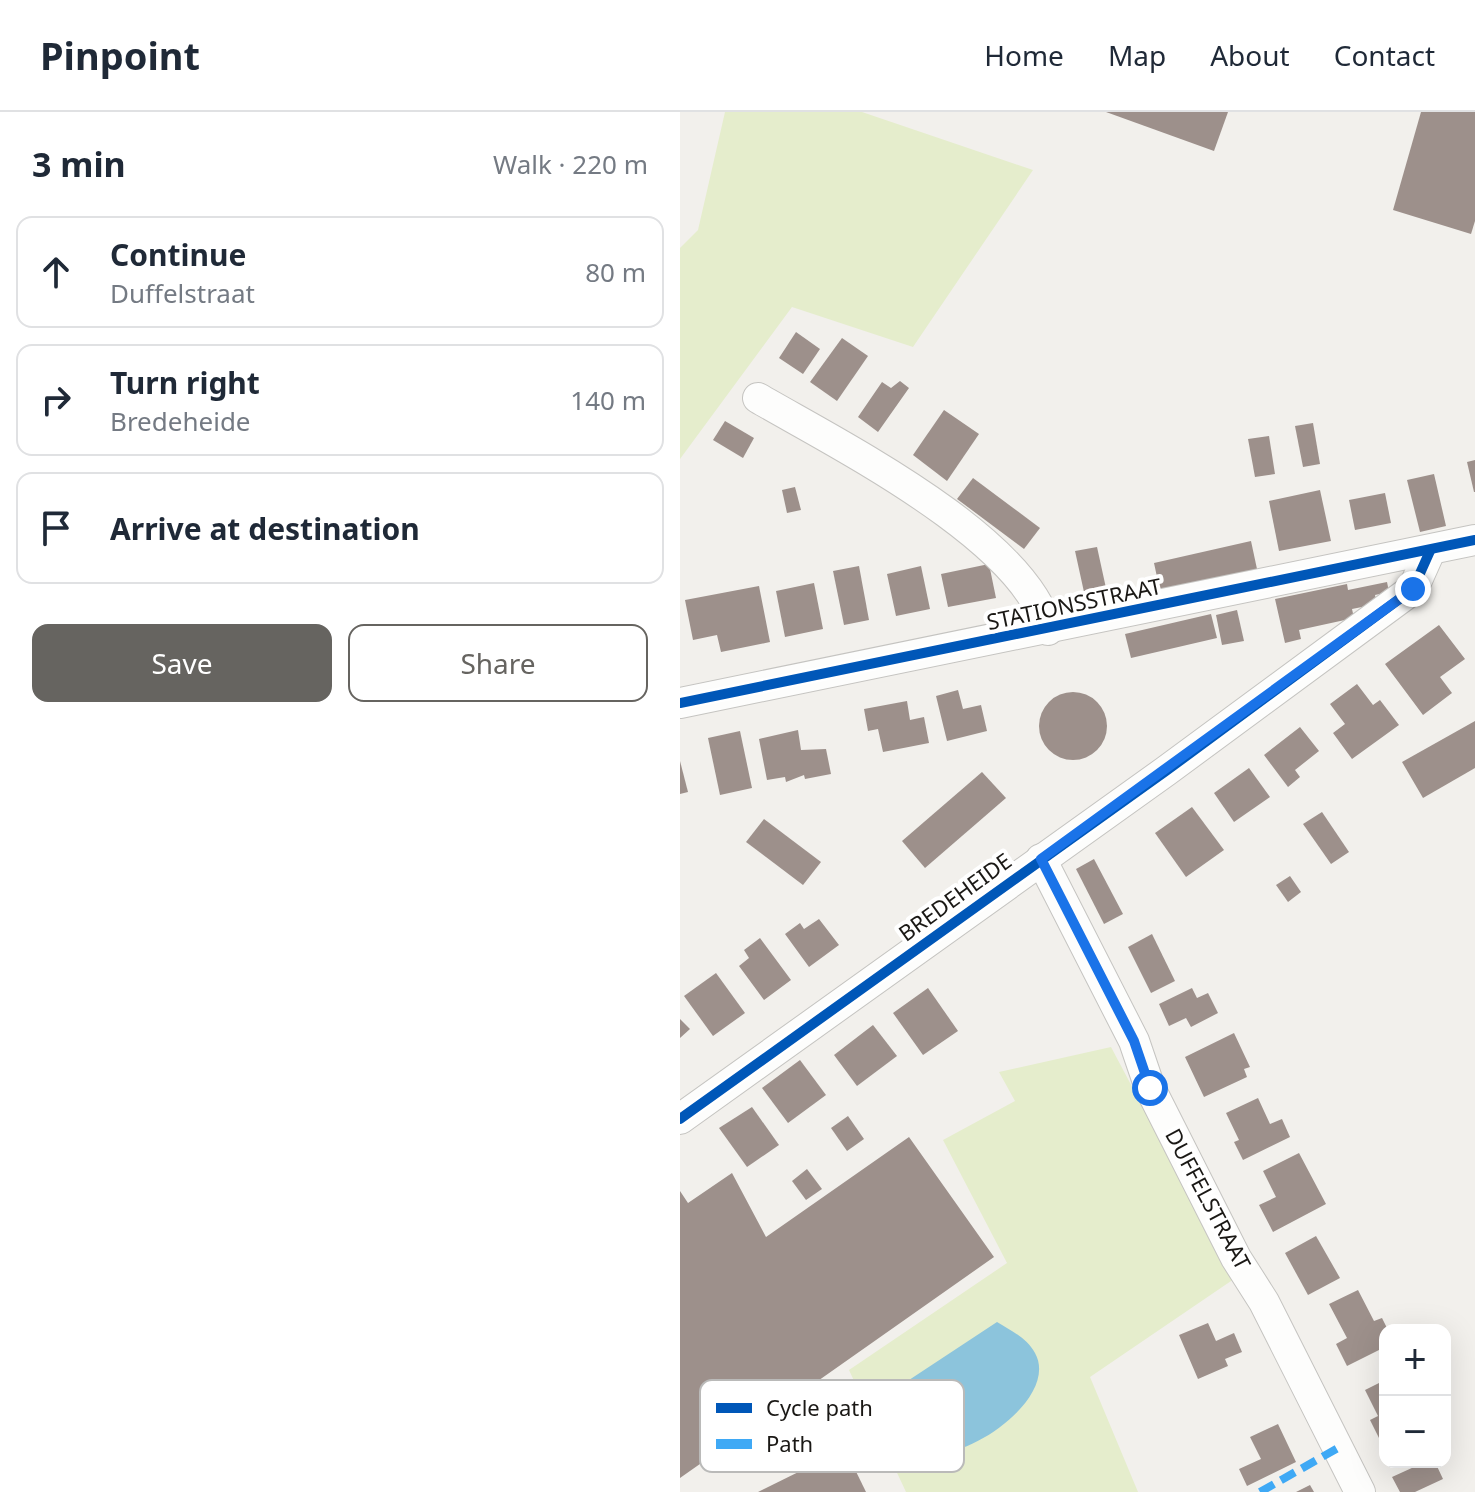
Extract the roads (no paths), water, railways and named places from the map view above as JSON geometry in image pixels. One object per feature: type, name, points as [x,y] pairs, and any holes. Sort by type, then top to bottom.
[{"type":"street","name":"STATIONSSTRAAT","points":[[758,398],[900,481],[963,526],[1017,575],[1044,614],[1048,630]]},
{"type":"street","name":"STATIONSSTRAAT","points":[[680,703],[1048,630],[1475,540]]},
{"type":"street","name":"BREDEHEIDE","points":[[680,1119],[1413,589],[1430,551]]},
{"type":"street","name":"DUFFELSTRAAT","points":[[1041,859],[1134,1041],[1150,1088],[1214,1216],[1264,1302],[1360,1492]]},
{"type":"water","points":[[997,1322],[1032,1348],[1039,1371],[1034,1389],[1022,1407],[1005,1424],[964,1447],[964,1380],[909,1380]]}]
